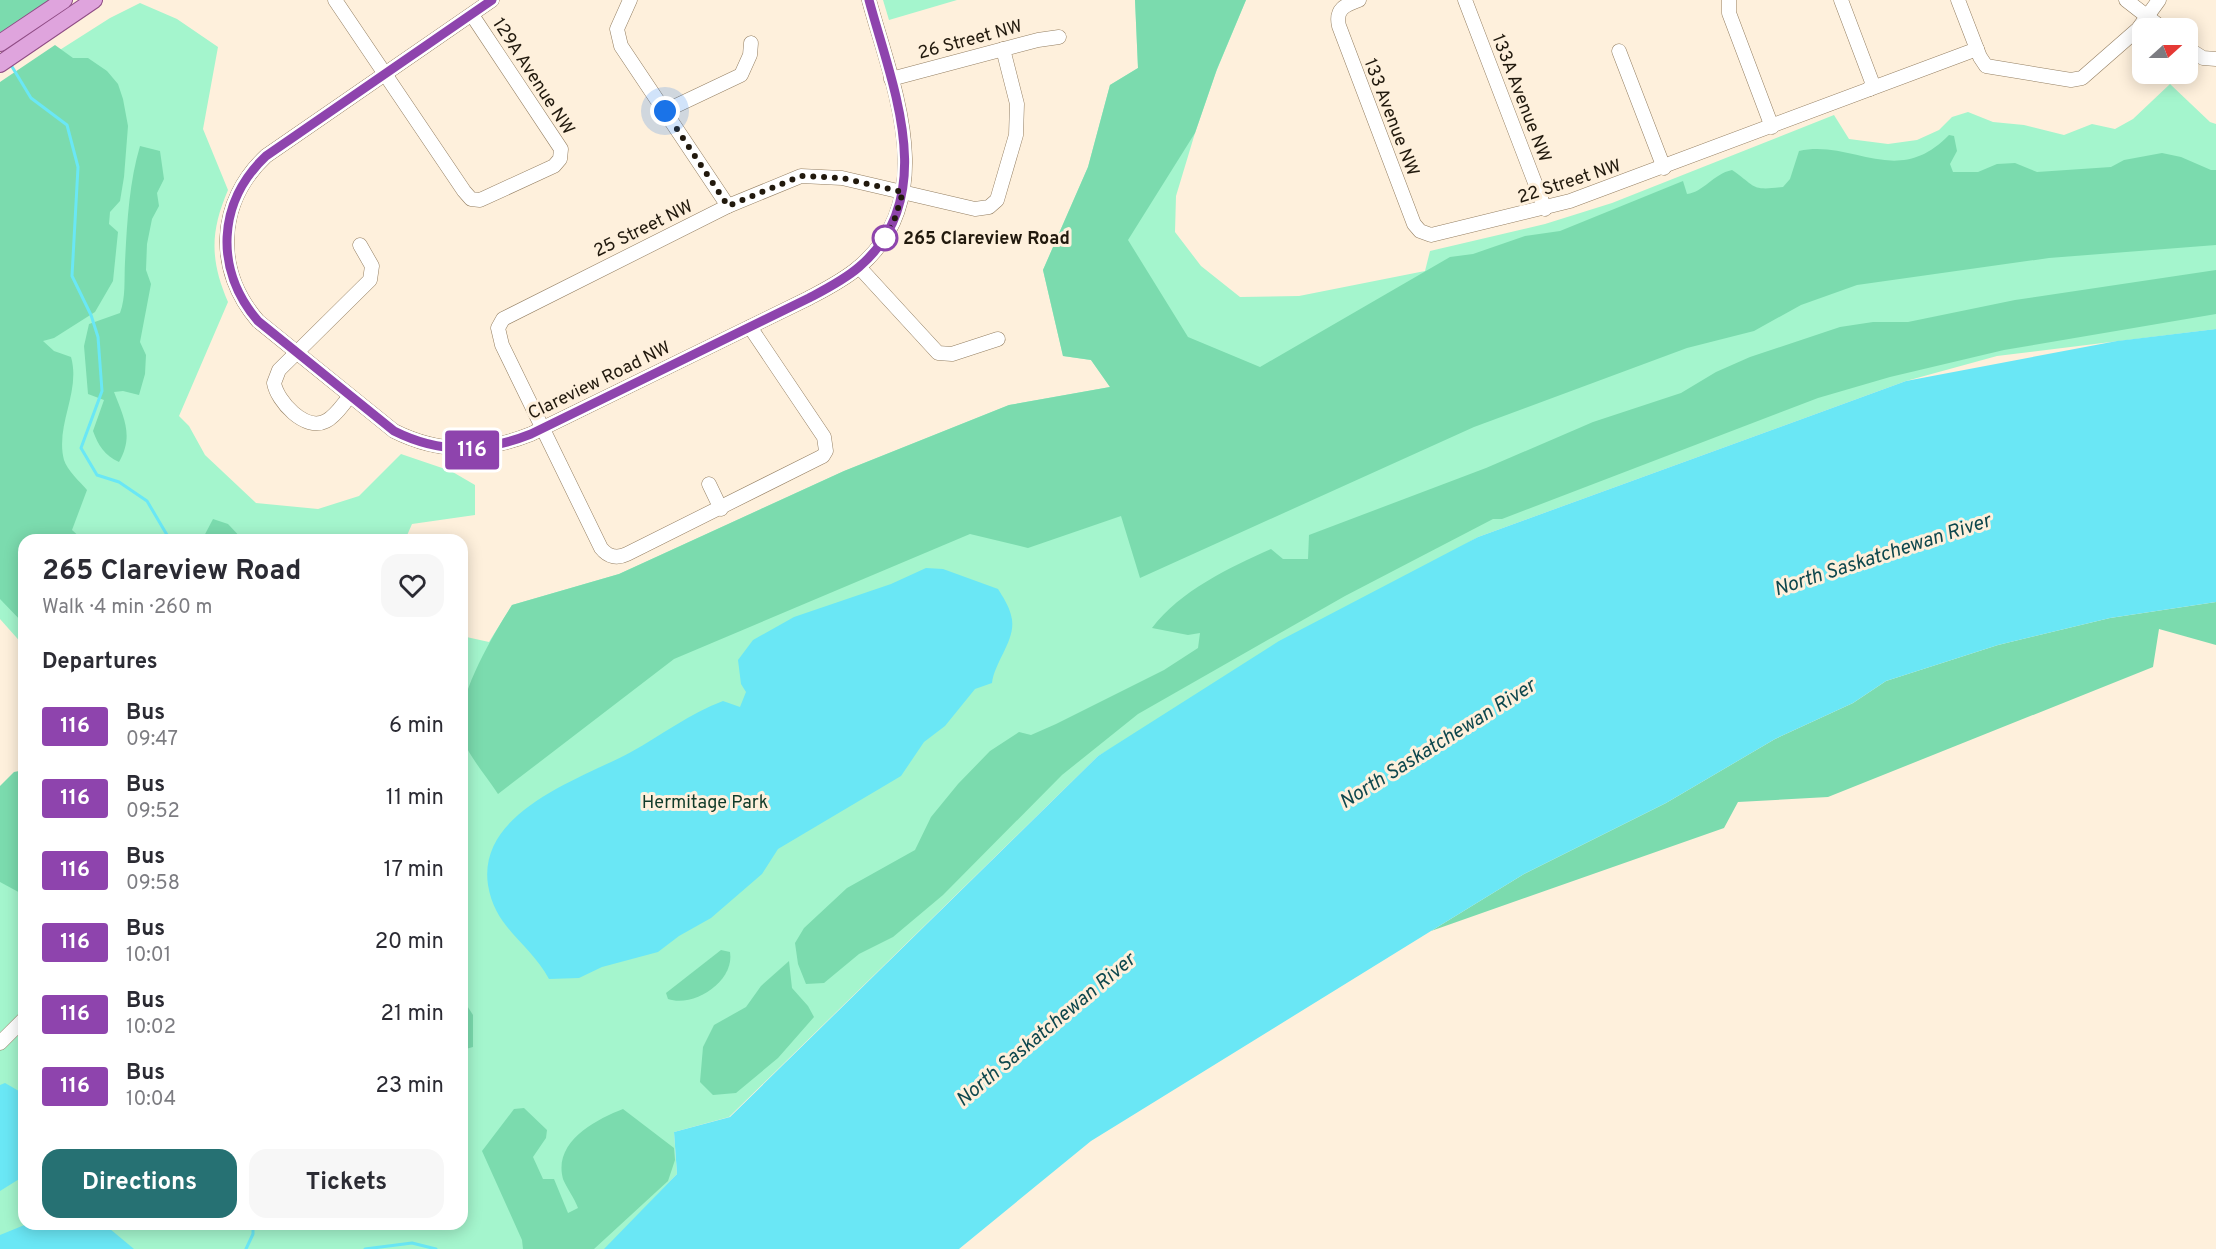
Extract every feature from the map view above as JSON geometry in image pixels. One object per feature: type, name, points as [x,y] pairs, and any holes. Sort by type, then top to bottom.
[{"type":"main road","points":[[0,43],[64,0]]},
{"type":"main road","points":[[0,64],[94,0]]},
{"type":"street","points":[[335,0],[384,74]]},
{"type":"street","name":"Clareview Road NW","points":[[492,0],[266,156],[249,174],[232,207],[227,231],[227,256],[237,291],[258,321],[394,431],[418,442],[444,448],[482,449],[513,441],[542,428],[809,298],[859,267],[874,253],[889,230],[903,192],[906,163],[905,137],[869,0]]},
{"type":"street","points":[[630,0],[618,24],[619,40],[728,206]]},
{"type":"street","name":"133 Avenue NW","points":[[1359,0],[1340,10],[1337,18],[1338,26],[1414,224],[1424,233]]},
{"type":"street","name":"133A Avenue NW","points":[[1466,0],[1545,208]]},
{"type":"street","points":[[1729,0],[1729,13],[1772,127]]},
{"type":"street","points":[[1841,0],[1872,82],[1870,89]]},
{"type":"street","points":[[1958,0],[1983,62],[1994,69],[2078,80],[2148,17],[2159,0]]},
{"type":"street","points":[[2126,0],[2148,17]]},
{"type":"street","name":"129A Avenue NW","points":[[384,74],[464,191],[475,200],[485,199],[550,168],[560,159],[559,144],[472,15]]},
{"type":"street","name":"26 Street NW","points":[[891,78],[1059,37]]},
{"type":"street","points":[[665,111],[741,75],[750,55],[751,43]]},
{"type":"street","name":"25 Street NW","points":[[542,428],[502,345],[498,328],[509,315],[728,206],[801,176],[842,178],[975,209],[989,207],[999,196],[1018,126],[1017,104],[1003,49]]},
{"type":"street","name":"22 Street NW","points":[[1424,233],[1435,235],[1545,208],[1664,168],[1977,49]]},
{"type":"street","points":[[1619,51],[1664,168]]},
{"type":"street","points":[[2198,55],[2203,58],[2216,59]]},
{"type":"street","points":[[350,396],[325,421],[315,423],[304,420],[281,400],[274,383],[279,370],[370,280],[372,266],[360,245]]},
{"type":"street","points":[[859,267],[938,353],[952,354],[998,339]]},
{"type":"street","points":[[542,428],[602,548],[613,557],[627,555],[814,463],[826,451],[824,437],[750,327]]},
{"type":"street","points":[[709,484],[721,509]]},
{"type":"street","points":[[0,1043],[18,1025]]},
{"type":"green space","points":[[0,0],[52,0],[0,33]]},
{"type":"green space","points":[[883,0],[957,0],[889,20]]},
{"type":"green space","name":"Hermitage Park","points":[[1135,0],[1246,0],[1216,72],[1195,133],[1176,196],[1175,232],[1201,266],[1240,297],[1299,296],[1425,271],[1430,251],[1545,224],[1612,203],[1834,115],[1849,139],[1888,144],[1917,140],[1939,130],[1952,117],[1968,112],[1993,122],[2024,125],[2064,135],[2092,124],[2115,129],[2133,119],[2170,84],[2210,122],[2216,124],[2216,329],[1997,356],[1906,381],[1478,537],[1098,756],[729,1117],[674,1132],[677,1174],[606,1249],[0,1249],[0,796],[18,773],[18,1230],[468,1230],[468,637],[489,642],[512,605],[619,574],[844,471],[1009,405],[1110,387],[1091,360],[1063,356],[1043,270],[1088,167],[1110,85],[1138,68]]},
{"type":"green space","points":[[1135,0],[1246,0],[1217,69],[1195,133],[1128,240],[1188,337],[1260,367],[1450,257],[1473,254],[1525,236],[1560,231],[1683,181],[1687,194],[1693,193],[1719,175],[1732,170],[1759,188],[1783,187],[1790,179],[1799,151],[1819,149],[1838,151],[1893,161],[1911,159],[1930,151],[1949,135],[1954,136],[1957,151],[1950,164],[1953,172],[1978,172],[1997,164],[2015,163],[2037,172],[2111,167],[2124,160],[2162,153],[2181,157],[2216,170],[2216,245],[2049,258],[1857,285],[1801,305],[1754,331],[1687,348],[1474,427],[1140,578],[1121,516],[1028,548],[970,534],[674,659],[498,794],[468,750],[468,690],[485,651],[512,605],[619,574],[844,471],[1009,405],[1110,387],[1091,360],[1063,356],[1043,270],[1088,167],[1110,85],[1138,68]]},
{"type":"green space","points":[[140,3],[177,19],[218,47],[203,129],[228,190],[218,219],[214,246],[218,273],[228,302],[179,416],[189,426],[205,455],[256,503],[318,509],[359,496],[401,454],[451,471],[475,485],[475,515],[412,524],[408,534],[18,534],[18,639],[0,619],[0,88],[110,18]]},
{"type":"green space","points":[[55,45],[73,58],[88,58],[107,71],[118,84],[128,126],[120,201],[110,212],[109,224],[118,232],[113,281],[95,312],[54,338],[43,341],[54,351],[71,357],[73,383],[62,447],[66,464],[87,490],[72,530],[76,534],[18,534],[18,618],[0,599],[0,82]]},
{"type":"green space","points":[[140,146],[160,151],[164,179],[157,193],[159,206],[152,219],[147,244],[146,270],[151,284],[140,342],[146,355],[145,374],[139,395],[123,391],[114,392],[127,435],[124,453],[119,462],[103,450],[93,431],[104,400],[88,394],[84,346],[89,324],[120,313],[122,307],[129,204]]},
{"type":"green space","points":[[2216,270],[2216,314],[2004,350],[1890,377],[1818,398],[1502,519],[1493,519],[1345,596],[1138,714],[1062,775],[943,895],[893,937],[859,954],[824,983],[806,984],[798,964],[795,943],[804,928],[847,888],[915,850],[931,817],[958,784],[990,751],[1019,732],[1031,735],[1056,724],[1164,670],[1198,648],[1200,633],[1188,635],[1152,628],[1164,614],[1191,591],[1239,564],[1271,549],[1283,559],[1308,559],[1309,535],[1486,468],[1593,422],[1681,393],[1716,372],[1750,357],[1840,327],[1873,322],[1908,322],[2015,300]]},
{"type":"green space","points":[[213,519],[228,524],[237,534],[205,534]]},
{"type":"green space","points":[[2216,602],[2216,645],[2159,629],[2153,667],[1828,797],[1738,802],[1724,828],[1431,931],[1524,874],[1666,803],[1775,739],[1853,703],[1886,681],[1998,645],[2110,618]]},
{"type":"green space","points":[[18,771],[18,892],[0,882],[0,786],[14,772]]},
{"type":"green space","points":[[721,950],[730,952],[730,963],[726,973],[711,990],[689,1000],[668,999],[666,993]]},
{"type":"green space","points":[[789,961],[792,988],[808,1006],[814,1017],[778,1058],[736,1093],[713,1095],[700,1082],[703,1047],[714,1025],[746,1007],[761,986]]},
{"type":"green space","points":[[468,1007],[473,1015],[473,1047],[468,1048]]},
{"type":"green space","points":[[524,1108],[547,1130],[546,1138],[533,1157],[543,1179],[554,1179],[568,1213],[578,1208],[563,1179],[564,1154],[570,1143],[589,1126],[623,1109],[674,1148],[675,1160],[668,1181],[594,1249],[523,1249],[522,1240],[482,1151],[514,1109]]},
{"type":"water","name":"North Saskatchewan River","points":[[2216,329],[2216,602],[2110,618],[1998,645],[1886,681],[1853,703],[1775,739],[1666,803],[1524,874],[1091,1141],[959,1249],[604,1249],[677,1174],[674,1132],[730,1117],[1098,756],[1279,641],[1478,537],[1906,381],[2117,341]]},
{"type":"water","points":[[926,568],[943,569],[998,589],[1004,598],[1011,615],[1011,632],[992,683],[975,689],[945,726],[924,742],[901,776],[778,849],[762,874],[711,918],[679,936],[658,952],[602,967],[579,978],[549,979],[541,966],[505,924],[492,900],[488,885],[489,859],[499,837],[515,818],[561,786],[631,752],[699,712],[723,701],[740,707],[746,692],[741,684],[738,660],[753,640],[794,617],[891,584]]},
{"type":"water","points":[[5,1083],[18,1091],[18,1180],[0,1191],[0,1085]]},
{"type":"water","points":[[18,1228],[18,1230],[111,1230],[134,1249],[0,1249],[0,1235]]},
{"type":"waterway","points":[[11,65],[31,98],[67,125],[78,167],[72,276],[91,315],[98,337],[102,391],[81,448],[97,475],[119,482],[147,501],[166,534]]},
{"type":"waterway","points":[[246,1249],[253,1230]]},
{"type":"waterway","points":[[365,1249],[412,1243],[436,1249]]},
{"type":"bus line","name":"116","points":[[492,0],[257,164],[236,195],[228,219],[226,243],[232,280],[243,302],[258,321],[394,431],[431,446],[457,450],[482,449],[531,434],[809,298],[841,281],[874,253],[889,230],[900,205],[906,153],[902,123],[869,0]]},
{"type":"place","name":"265 Clareview Road","points":[[885,238]]},
{"type":"route","points":[[665,111],[728,206],[801,176],[842,178],[903,192],[895,218],[882,242],[885,238]]}]
